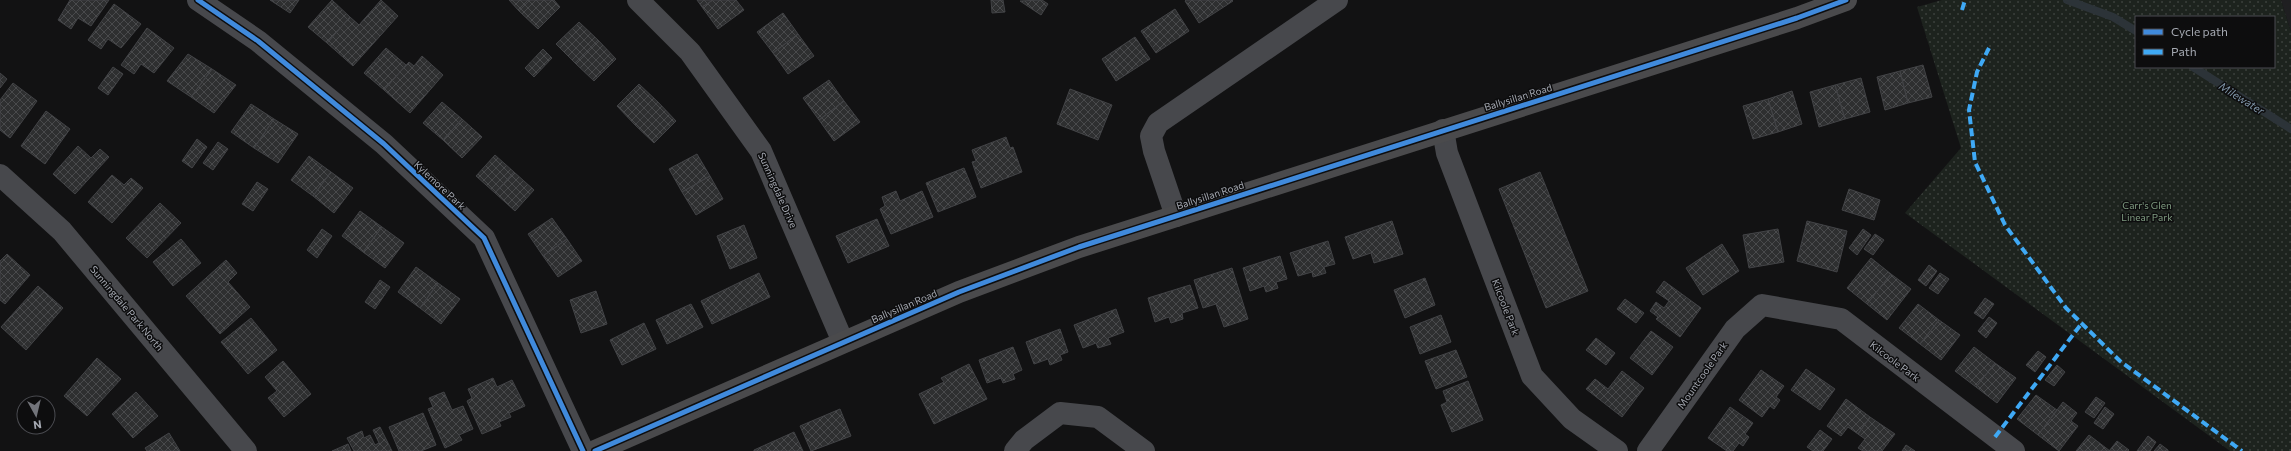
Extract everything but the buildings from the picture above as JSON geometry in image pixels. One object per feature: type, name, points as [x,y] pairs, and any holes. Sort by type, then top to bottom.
[{"type":"highway","name":"Ballysillan Road","points":[[595,451],[960,292],[1079,247],[1797,18],[1846,0]]},
{"type":"street","name":"Kylemore Park","points":[[198,0],[258,42],[384,144],[484,238],[584,451]]},
{"type":"street","name":"Sunningdale Drive","points":[[638,0],[690,52],[761,151],[843,342]]},
{"type":"street","name":"Ballysillan Road","points":[[1176,216],[1154,151],[1151,136],[1158,122],[1337,0]]},
{"type":"street","name":"Kilcoole Park","points":[[1443,130],[1447,153],[1532,376],[1572,419],[1617,451]]},
{"type":"street","name":"Sunningdale Park North","points":[[0,174],[62,231],[246,451]]},
{"type":"street","name":"Kilcoole Park","points":[[1762,305],[1841,319],[2014,451]]},
{"type":"street","name":"Mountcoole Park","points":[[1648,451],[1735,329],[1762,305]]},
{"type":"street","points":[[1015,451],[1024,440],[1060,413],[1098,417],[1144,451]]},
{"type":"shaded area","points":[[2281,0],[2291,0],[2291,32]]},
{"type":"green space","name":"Carr's Glen Linear Park","points":[[1942,0],[2281,0],[2291,32],[2291,451],[2230,451],[1905,213],[1961,148],[1917,7]]},
{"type":"waterway","name":"Milewater","points":[[2067,0],[2113,17],[2135,30]]},
{"type":"waterway","name":"Milewater","points":[[2195,68],[2291,129]]},
{"type":"marked path","points":[[1962,10],[1965,0]]},
{"type":"marked path","points":[[1989,48],[1977,72],[1969,110],[1975,162],[2005,225],[2066,308],[2120,361],[2242,451]]},
{"type":"marked path","points":[[1995,437],[2082,323]]},
{"type":"cycle path","points":[[198,0],[258,41],[384,144],[484,238],[583,451]]},
{"type":"cycle path","points":[[595,451],[959,292],[1079,247],[1797,18],[1846,0]]}]
